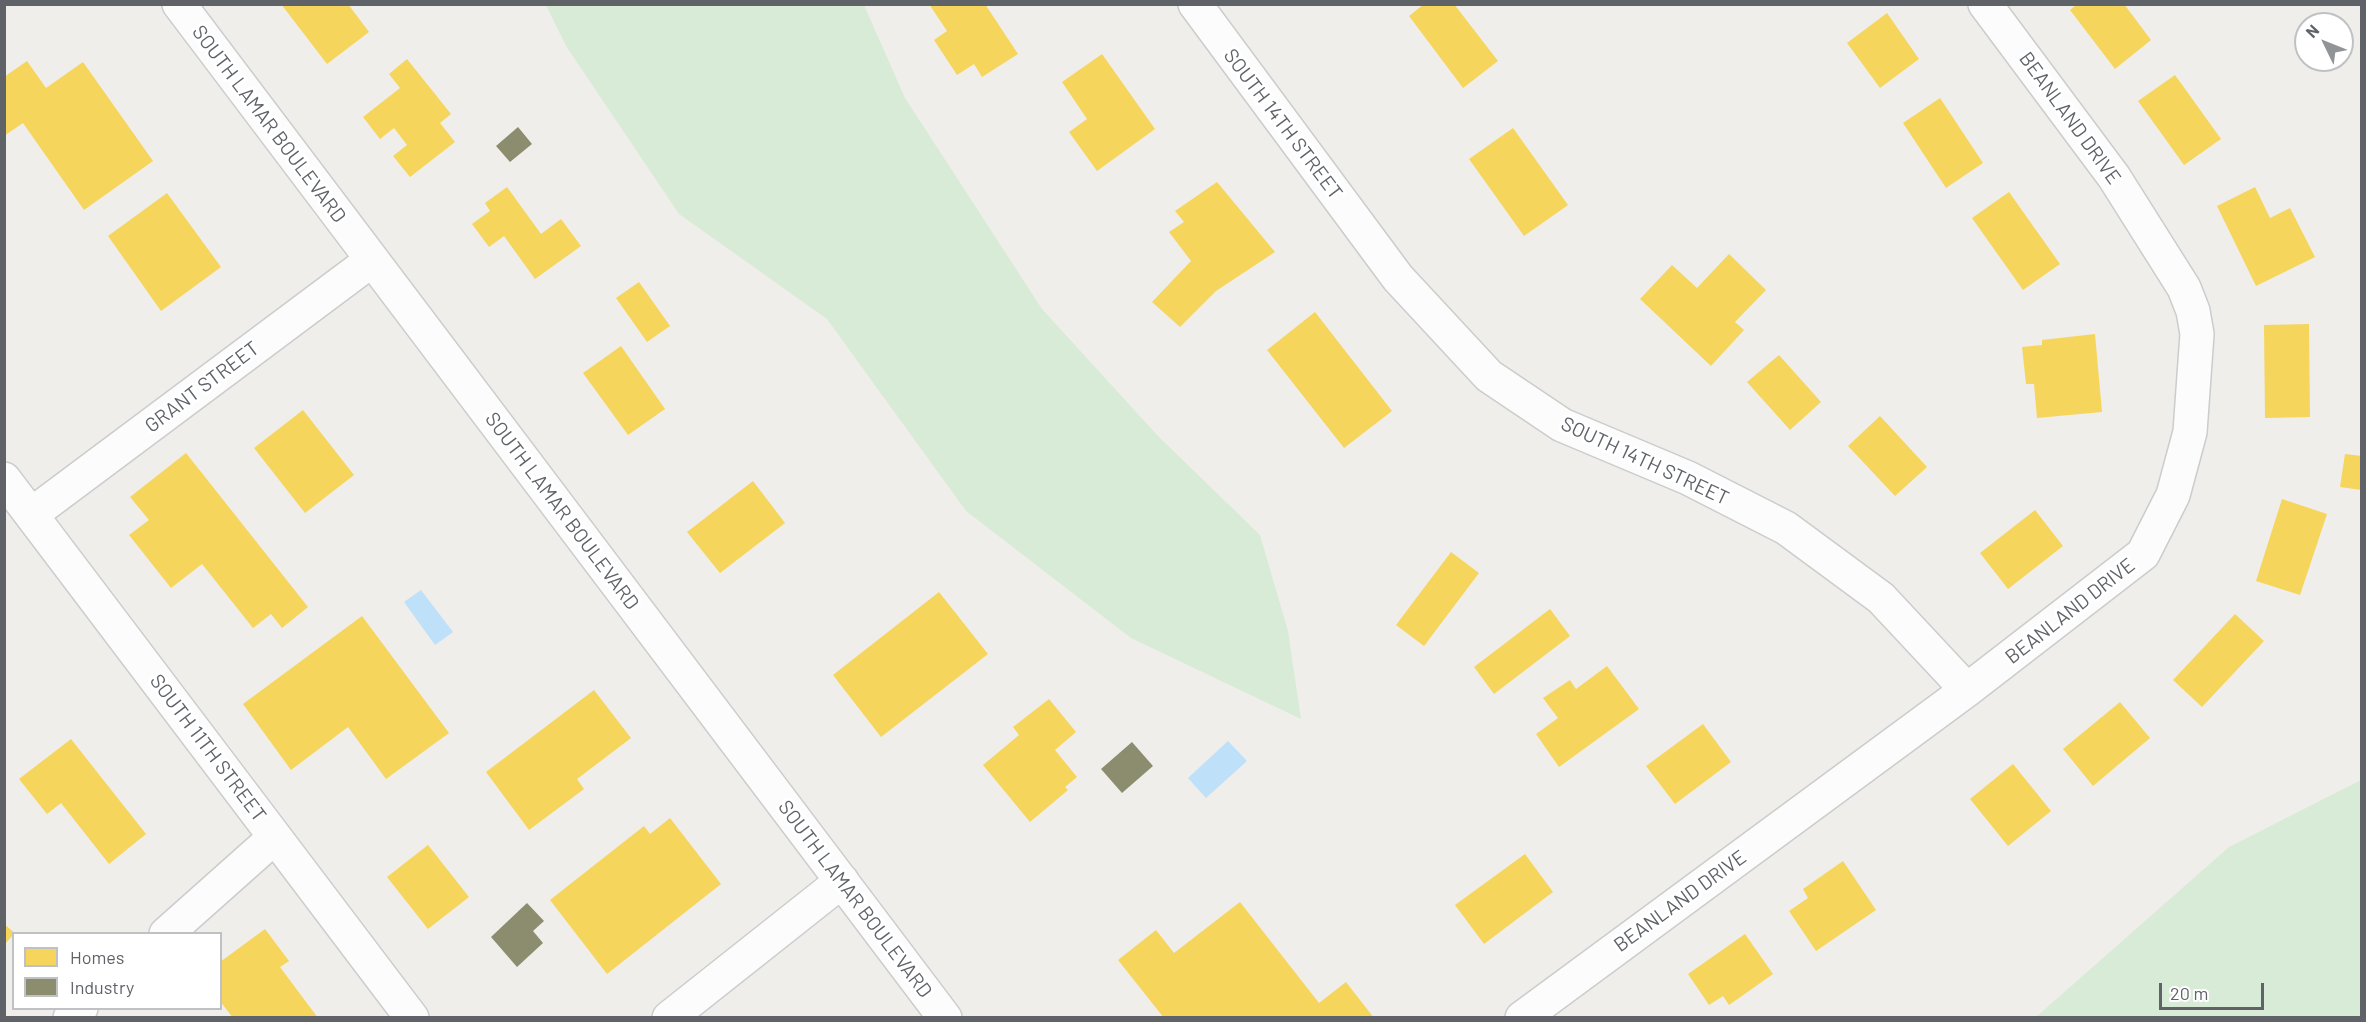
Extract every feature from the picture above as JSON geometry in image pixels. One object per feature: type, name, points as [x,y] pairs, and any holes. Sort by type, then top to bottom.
[{"type":"street","name":"SOUTH LAMAR BOULEVARD","points":[[179,4],[945,1017]]},
{"type":"street","name":"SOUTH 14TH STREET","points":[[1194,4],[1398,278],[1489,376],[1562,425],[1688,478],[1786,528],[1881,598],[1967,690]]},
{"type":"street","name":"BEANLAND DRIVE","points":[[1522,1017],[1967,690],[2143,554],[2173,495],[2190,432],[2198,334],[2193,311],[2184,288],[2114,177],[1985,4]]},
{"type":"street","name":"GRANT STREET","points":[[32,514],[372,260]]},
{"type":"street","name":"SOUTH 11TH STREET","points":[[4,479],[412,1017]]},
{"type":"street","points":[[167,932],[275,837]]},
{"type":"street","points":[[669,1017],[842,881]]},
{"type":"green space","points":[[546,5],[864,5],[905,98],[1042,309],[1158,436],[1260,535],[1288,631],[1301,719],[1131,638],[966,511],[827,319],[679,214],[566,46]]},
{"type":"green space","points":[[2361,780],[2361,1017],[2036,1017],[2229,847]]},
{"type":"water","points":[[421,590],[453,632],[435,645],[404,602]]},
{"type":"water","points":[[1228,741],[1247,761],[1206,798],[1188,778]]},
{"type":"building: Homes","points":[[281,4],[348,4],[369,32],[327,64]]},
{"type":"building: Homes","points":[[929,4],[985,4],[1018,54],[982,77],[974,64],[957,75],[934,40],[947,31]]},
{"type":"building: Homes","points":[[1424,4],[1454,4],[1498,61],[1463,88],[1409,16]]},
{"type":"building: Homes","points":[[2077,4],[2124,4],[2151,40],[2115,69],[2070,10]]},
{"type":"building: Homes","points":[[1887,13],[1919,59],[1880,88],[1847,43]]},
{"type":"building: Homes","points":[[1102,54],[1155,129],[1097,171],[1069,132],[1087,119],[1062,82]]},
{"type":"building: Homes","points":[[407,59],[451,114],[440,123],[455,142],[410,177],[393,156],[407,145],[394,128],[380,139],[363,117],[400,88],[389,74]]},
{"type":"building: Homes","points":[[27,61],[46,88],[83,62],[153,161],[84,210],[23,123],[4,136],[4,77]]},
{"type":"building: Homes","points":[[2175,75],[2221,139],[2184,165],[2138,101]]},
{"type":"building: Homes","points":[[1940,98],[1983,163],[1946,188],[1903,123]]},
{"type":"building: Homes","points":[[1513,128],[1568,205],[1524,236],[1469,159]]},
{"type":"building: Homes","points":[[1217,182],[1275,252],[1216,291],[1180,327],[1152,302],[1191,261],[1169,232],[1184,222],[1175,211]]},
{"type":"building: Homes","points":[[507,187],[541,234],[561,219],[581,246],[535,279],[504,236],[489,247],[472,224],[490,211],[485,203]]},
{"type":"building: Homes","points":[[2255,187],[2270,218],[2290,208],[2315,257],[2256,286],[2217,206]]},
{"type":"building: Homes","points":[[2009,192],[2060,264],[2023,290],[1972,218]]},
{"type":"building: Homes","points":[[167,193],[221,267],[161,311],[108,236]]},
{"type":"building: Homes","points":[[1729,254],[1766,290],[1735,322],[1744,330],[1711,366],[1640,299],[1672,265],[1697,288]]},
{"type":"building: Homes","points":[[639,282],[670,326],[647,342],[616,298]]},
{"type":"building: Homes","points":[[1315,312],[1392,411],[1344,448],[1267,350]]},
{"type":"building: Homes","points":[[2309,324],[2310,417],[2265,418],[2264,325]]},
{"type":"building: Homes","points":[[2095,334],[2102,412],[2037,418],[2034,384],[2026,384],[2022,347],[2042,345],[2042,340]]},
{"type":"building: Homes","points":[[621,346],[665,409],[628,435],[583,373]]},
{"type":"building: Homes","points":[[1779,355],[1821,402],[1790,430],[1747,382]]},
{"type":"building: Homes","points":[[303,410],[354,475],[305,513],[254,448]]},
{"type":"building: Homes","points":[[1880,416],[1927,467],[1895,496],[1848,446]]},
{"type":"building: Homes","points":[[186,453],[308,607],[282,628],[271,614],[253,628],[202,564],[171,588],[129,535],[149,520],[130,497]]},
{"type":"building: Homes","points":[[2345,454],[2362,456],[2362,490],[2340,487]]},
{"type":"building: Homes","points":[[753,481],[785,523],[720,573],[687,532]]},
{"type":"building: Homes","points":[[2282,499],[2327,514],[2300,595],[2256,581]]},
{"type":"building: Homes","points":[[2035,510],[2063,546],[2008,589],[1980,553]]},
{"type":"building: Homes","points":[[1451,552],[1479,573],[1424,646],[1396,625]]},
{"type":"building: Homes","points":[[939,592],[988,654],[881,737],[833,675]]},
{"type":"building: Homes","points":[[1550,609],[1570,636],[1494,694],[1474,667]]},
{"type":"building: Homes","points":[[2235,614],[2264,641],[2202,707],[2173,680]]},
{"type":"building: Homes","points":[[362,616],[449,733],[386,779],[348,727],[291,770],[243,704]]},
{"type":"building: Homes","points":[[1607,666],[1639,709],[1559,767],[1536,734],[1558,718],[1543,698],[1570,680],[1576,689]]},
{"type":"building: Homes","points":[[594,690],[631,738],[577,779],[584,789],[529,830],[486,772]]},
{"type":"building: Homes","points":[[1049,699],[1076,732],[1055,750],[1077,777],[1065,787],[1068,790],[1030,822],[983,765],[1019,735],[1013,727]]},
{"type":"building: Homes","points":[[2120,702],[2150,738],[2093,786],[2063,749]]},
{"type":"building: Homes","points":[[1703,724],[1731,762],[1675,804],[1646,766]]},
{"type":"building: Homes","points":[[71,739],[146,834],[109,864],[61,803],[47,814],[19,779]]},
{"type":"building: Homes","points":[[2013,764],[2051,811],[2008,846],[1970,799]]},
{"type":"building: Homes","points":[[670,818],[721,884],[607,974],[550,900],[644,826],[650,834]]},
{"type":"building: Homes","points":[[428,845],[469,897],[428,929],[387,877]]},
{"type":"building: Homes","points":[[1525,854],[1553,892],[1484,944],[1455,905]]},
{"type":"building: Homes","points":[[1843,861],[1876,910],[1816,951],[1789,911],[1808,898],[1803,889]]},
{"type":"building: Homes","points":[[1240,902],[1319,1003],[1346,982],[1374,1018],[1164,1018],[1118,960],[1156,930],[1174,953]]},
{"type":"building: Homes","points":[[4,924],[14,932],[4,945]]},
{"type":"building: Homes","points":[[265,929],[289,961],[280,967],[318,1018],[233,1018],[222,1004],[222,961]]},
{"type":"building: Homes","points":[[1745,934],[1773,974],[1729,1005],[1723,996],[1709,1005],[1688,974]]},
{"type":"building: Industry","points":[[518,127],[532,144],[510,162],[496,146]]},
{"type":"building: Industry","points":[[1132,742],[1153,766],[1122,793],[1101,769]]},
{"type":"building: Industry","points":[[527,903],[544,921],[533,931],[543,943],[517,967],[491,937]]}]
